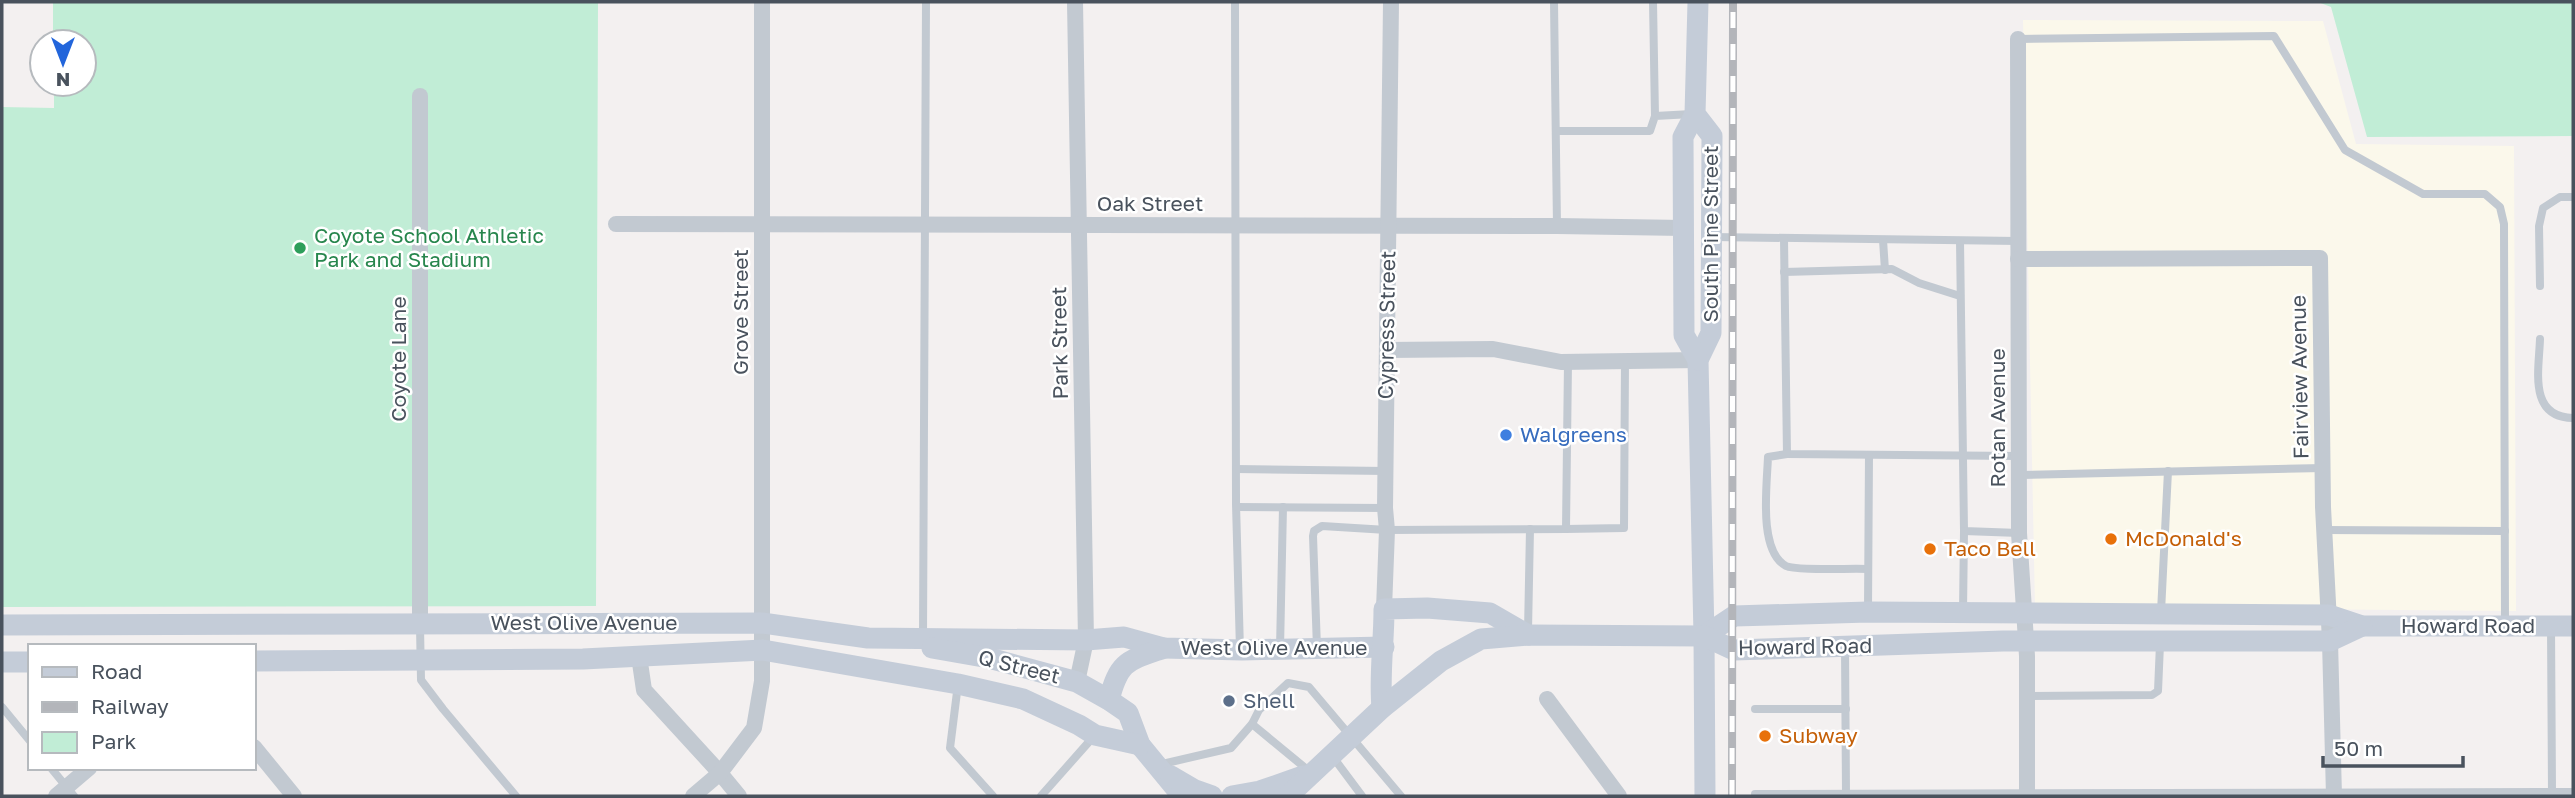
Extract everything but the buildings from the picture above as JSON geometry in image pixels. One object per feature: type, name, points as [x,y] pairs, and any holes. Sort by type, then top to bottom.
[{"type":"main road","name":"South Pine Street","points":[[1698,2],[1694,118],[1712,136],[1711,333],[1701,355],[1705,796]]},
{"type":"main road","points":[[1694,118],[1683,137],[1684,335],[1701,355]]},
{"type":"main road","points":[[1384,609],[1427,608],[1490,613],[1528,635]]},
{"type":"main road","name":"Cypress Street","points":[[1382,708],[1379,676],[1384,648],[1384,609]]},
{"type":"main road","name":"Howard Road","points":[[1704,636],[1734,616],[1868,612],[2329,615],[2362,626],[2573,626]]},
{"type":"main road","name":"West Olive Avenue","points":[[2,625],[762,623],[868,638],[1086,640],[1124,637],[1164,648],[1384,648]]},
{"type":"main road","name":"Howard Road","points":[[1704,636],[1734,650],[2026,642],[2330,641],[2362,626]]},
{"type":"main road","points":[[1288,796],[1382,708],[1441,661],[1481,639],[1528,635],[1704,636]]},
{"type":"main road","name":"Q Street","points":[[868,638],[989,658],[1077,682],[1128,713],[1140,745],[1182,796]]},
{"type":"main road","name":"West Olive Avenue","points":[[1109,700],[1116,674],[1125,664],[1136,657],[1164,648]]},
{"type":"main road","name":"West Olive Avenue","points":[[256,661],[639,656],[763,650],[958,684],[1023,699]]},
{"type":"main road","points":[[2,662],[28,662]]},
{"type":"main road","points":[[958,684],[967,677],[1029,684],[1061,691],[1077,682]]},
{"type":"main road","name":"Q Street","points":[[1023,699],[1079,725],[1095,736],[1140,745]]},
{"type":"main road","points":[[1158,767],[1195,790],[1212,796]]},
{"type":"main road","points":[[1232,796],[1261,791],[1312,773]]},
{"type":"street","name":"Grove Street","points":[[693,796],[720,773],[754,728],[763,650],[762,2]]},
{"type":"street","name":"Park Street","points":[[1075,2],[1086,640],[1077,682]]},
{"type":"street","name":"Cypress Street","points":[[1384,609],[1391,2]]},
{"type":"street","name":"Rotan Avenue","points":[[2018,39],[2019,533],[2026,642],[2027,794]]},
{"type":"street","name":"Coyote Lane","points":[[420,96],[420,622]]},
{"type":"street","name":"Oak Street","points":[[616,224],[1684,228]]},
{"type":"street","name":"Fairview Avenue","points":[[2018,259],[2320,258],[2323,468],[2334,794]]},
{"type":"street","points":[[1387,350],[1493,349],[1568,362],[1701,355]]},
{"type":"street","points":[[639,656],[644,690],[739,796]]},
{"type":"street","points":[[1547,699],[1619,796]]},
{"type":"street","points":[[256,749],[294,796]]},
{"type":"street","points":[[66,793],[87,770]]},
{"type":"lane","points":[[923,638],[926,2]]},
{"type":"lane","points":[[1235,2],[1236,470],[1240,650]]},
{"type":"lane","points":[[1554,2],[1557,226]]},
{"type":"lane","points":[[1556,131],[1650,131],[1655,116],[1653,2]]},
{"type":"lane","points":[[2018,39],[2274,36],[2345,150],[2423,194],[2485,194],[2500,206],[2504,224],[2505,625]]},
{"type":"lane","points":[[1655,116],[1694,118]]},
{"type":"lane","points":[[2540,286],[2539,226],[2543,208],[2560,197],[2573,197]]},
{"type":"lane","points":[[1711,237],[2018,241]]},
{"type":"lane","points":[[1784,239],[1787,454]]},
{"type":"lane","points":[[1883,240],[1885,270]]},
{"type":"lane","points":[[1960,240],[1964,613]]},
{"type":"lane","points":[[1784,272],[1892,269],[1919,283],[1961,296]]},
{"type":"lane","points":[[2540,339],[2538,394],[2547,409],[2556,415],[2573,418]]},
{"type":"lane","points":[[1317,648],[1314,531],[1322,526],[1387,530],[1625,528],[1625,361]]},
{"type":"lane","points":[[1566,529],[1568,362]]},
{"type":"lane","points":[[1868,569],[1788,567],[1773,555],[1767,533],[1768,457],[1787,454],[2019,456]]},
{"type":"lane","points":[[1868,612],[1870,455]]},
{"type":"lane","points":[[2019,475],[2323,468]]},
{"type":"lane","points":[[1236,470],[1386,471]]},
{"type":"lane","points":[[2161,615],[2168,471]]},
{"type":"lane","points":[[1237,507],[1385,508]]},
{"type":"lane","points":[[1280,649],[1283,507]]},
{"type":"lane","points":[[1528,635],[1530,529]]},
{"type":"lane","points":[[2325,530],[2505,531]]},
{"type":"lane","points":[[1964,531],[2019,533]]},
{"type":"lane","points":[[420,622],[421,680],[516,796]]},
{"type":"lane","points":[[2551,625],[2552,792]]},
{"type":"lane","points":[[2027,696],[2152,695],[2158,691],[2160,683],[2160,641]]},
{"type":"lane","points":[[1845,647],[1846,794]]},
{"type":"lane","points":[[1158,767],[1231,748],[1252,724],[1259,710],[1288,683],[1299,684],[1309,687],[1401,796]]},
{"type":"lane","points":[[958,684],[950,748],[993,796]]},
{"type":"lane","points":[[2,707],[28,739]]},
{"type":"lane","points":[[1755,709],[1846,709]]},
{"type":"lane","points":[[1252,724],[1312,773]]},
{"type":"lane","points":[[1041,796],[1095,736]]},
{"type":"lane","points":[[1331,754],[1362,796]]},
{"type":"lane","points":[[52,770],[66,793]]},
{"type":"lane","points":[[1755,794],[2573,792]]},
{"type":"shaded area","points":[[2023,20],[2323,21],[2356,144],[2514,146],[2516,611],[2035,607]]},
{"type":"green space","name":"Coyote School Athletic Park and Stadium","points":[[53,2],[598,2],[596,606],[2,607],[2,107],[54,108],[54,98],[98,98],[98,28],[53,28]]},
{"type":"green space","points":[[2318,2],[2573,2],[2573,136],[2367,137],[2331,7]]},
{"type":"railway","points":[[1732,796],[1733,2]]},
{"type":"place","name":"Coyote School Athletic Park and Stadium","points":[[300,248]]},
{"type":"place","name":"Walgreens","points":[[1506,435]]},
{"type":"place","name":"McDonald's","points":[[2111,539]]},
{"type":"place","name":"Taco Bell","points":[[1930,549]]},
{"type":"place","name":"Shell","points":[[1229,701]]},
{"type":"place","name":"Subway","points":[[1765,736]]}]
